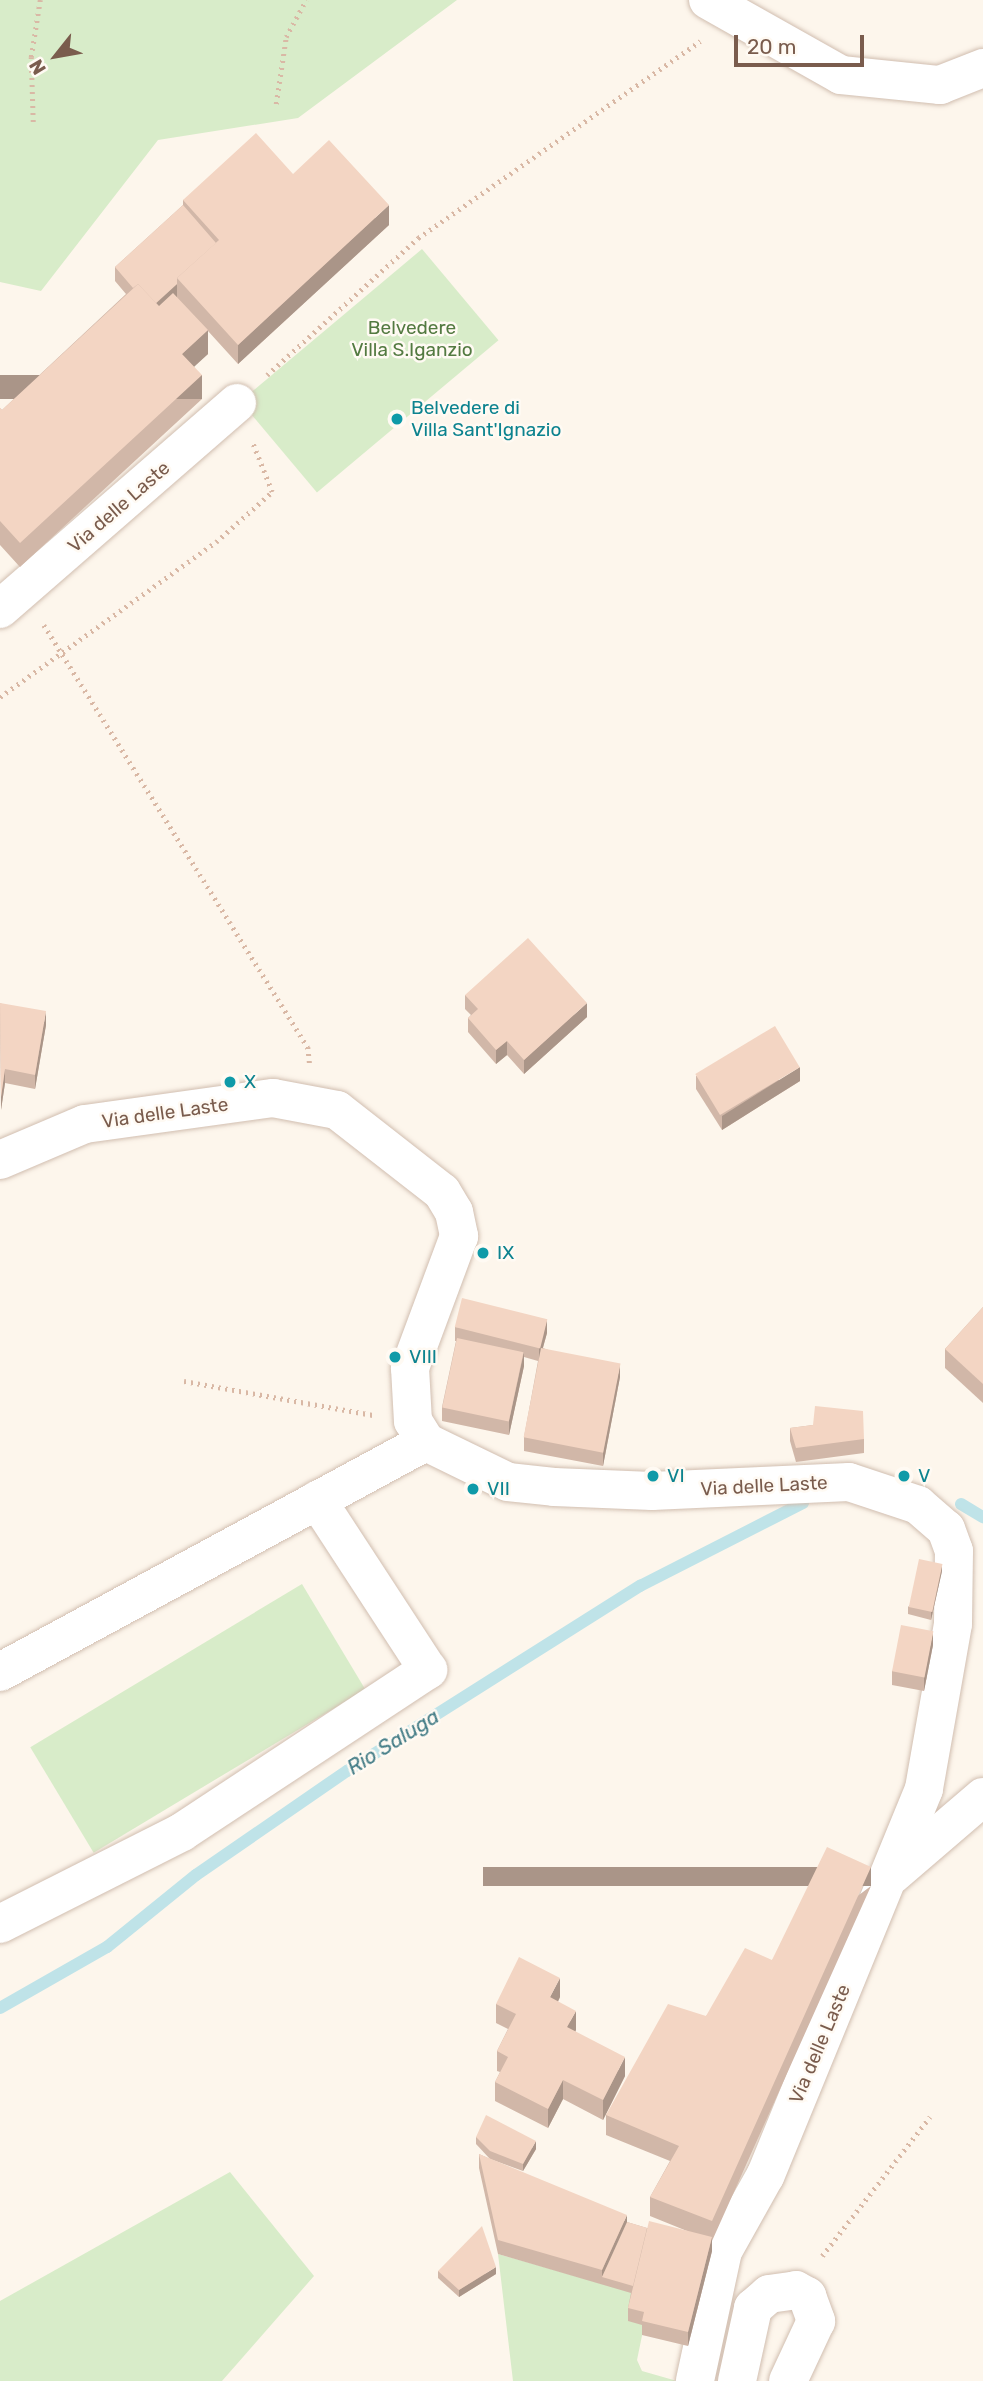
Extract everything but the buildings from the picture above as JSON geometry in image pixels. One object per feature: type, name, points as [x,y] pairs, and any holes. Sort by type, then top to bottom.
[{"type":"street","points":[[707,18],[841,75],[940,85],[983,68]]},
{"type":"street","name":"Via delle Laste","points":[[0,609],[237,403]]},
{"type":"street","name":"Via delle Laste","points":[[0,1160],[85,1124],[273,1098],[308,1101],[337,1110],[391,1149],[442,1192],[454,1212],[459,1236],[410,1368],[413,1421],[426,1442],[508,1482],[652,1491],[849,1482],[887,1492],[936,1517],[954,1551],[953,1623],[924,1789],[765,2176],[723,2251],[695,2381]]},
{"type":"street","points":[[0,1672],[426,1442]]},
{"type":"street","points":[[0,1924],[182,1832],[428,1670],[324,1496]]},
{"type":"street","points":[[890,1877],[983,1797]]},
{"type":"street","points":[[737,2381],[753,2308],[769,2294],[796,2290],[807,2296],[816,2321],[788,2381]]},
{"type":"path","points":[[33,122],[31,57],[40,0]]},
{"type":"path","points":[[276,104],[286,37],[306,0]]},
{"type":"path","points":[[0,697],[216,542],[272,492],[237,403],[418,238],[707,18]]},
{"type":"path","points":[[38,615],[308,1046],[308,1101]]},
{"type":"path","points":[[184,1381],[359,1412]]},
{"type":"path","points":[[796,2290],[930,2117]]},
{"type":"green space","points":[[0,0],[457,0],[298,118],[158,140],[41,291],[0,282]]},
{"type":"green space","name":"Belvedere Villa S.Iganzio","points":[[422,249],[498,340],[317,492],[240,401]]},
{"type":"green space","points":[[302,1584],[365,1689],[94,1853],[30,1747]]},
{"type":"green space","points":[[230,2172],[314,2276],[222,2381],[0,2381],[0,2301]]},
{"type":"green space","points":[[498,2254],[634,2293],[644,2326],[637,2360],[642,2371],[677,2381],[513,2381]]},
{"type":"waterway","name":"Rio Saluga","points":[[0,2008],[107,1947],[196,1875],[347,1771],[640,1586],[803,1503]]},
{"type":"waterway","name":"Rio Saluga","points":[[961,1504],[983,1517]]},
{"type":"place","name":"Belvedere di Villa Sant'Ignazio","points":[[397,419]]},
{"type":"place","name":"X","points":[[230,1082]]},
{"type":"place","name":"IX","points":[[483,1253]]},
{"type":"place","name":"VIII","points":[[395,1357]]},
{"type":"place","name":"VI","points":[[653,1476]]},
{"type":"place","name":"V","points":[[904,1476]]},
{"type":"place","name":"VII","points":[[473,1489]]}]
